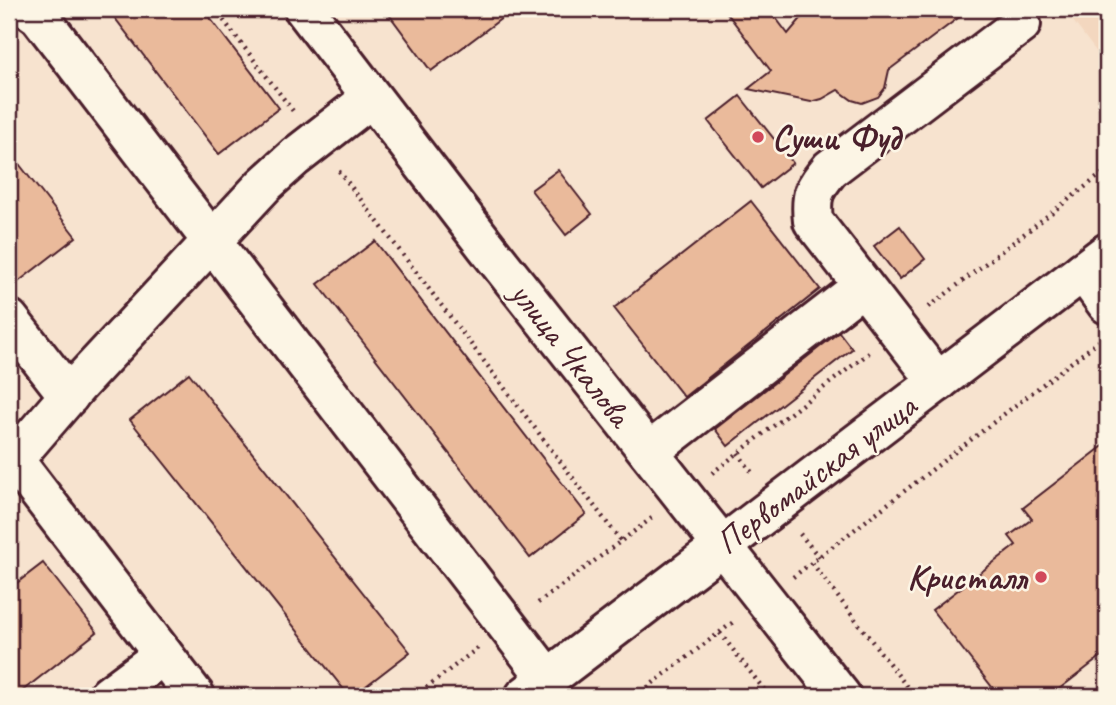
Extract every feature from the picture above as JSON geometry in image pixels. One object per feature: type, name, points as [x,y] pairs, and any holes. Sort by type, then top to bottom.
[{"type":"street","points":[[29,9],[39,16],[213,241],[508,626],[550,686]]},
{"type":"street","name":"улица Чкалова","points":[[304,9],[841,696]]},
{"type":"street","points":[[938,382],[813,221],[811,201],[817,184],[830,169],[1021,24]]},
{"type":"street","points":[[195,696],[11,462],[264,185],[372,98]]},
{"type":"street","points":[[1095,262],[1107,304]]},
{"type":"street","name":"Первомайская улица","points":[[550,686],[722,546],[1095,262]]},
{"type":"street","points":[[649,453],[863,286]]},
{"type":"street","points":[[9,319],[69,396]]},
{"type":"street","points":[[108,696],[163,655]]},
{"type":"path","points":[[215,9],[621,541]]},
{"type":"path","points":[[636,696],[1107,335]]},
{"type":"path","points":[[415,696],[738,453]]},
{"type":"path","points":[[812,563],[914,696]]},
{"type":"path","points":[[720,632],[769,696]]},
{"type":"shaded area","points":[[1064,9],[1107,9],[1107,66]]},
{"type":"building","points":[[108,9],[203,9],[279,108],[219,154]]},
{"type":"building","points":[[385,9],[514,9],[431,71]]},
{"type":"building","points":[[724,9],[769,9],[788,34],[809,9],[970,9],[889,70],[885,88],[878,97],[862,103],[852,100],[838,90],[811,102],[748,89],[771,71]]},
{"type":"building","points":[[740,96],[793,163],[761,188],[708,121]]},
{"type":"building","points":[[9,151],[76,237],[9,289]]},
{"type":"building","points":[[558,170],[592,214],[566,235],[531,190]]},
{"type":"building","points":[[751,201],[820,289],[684,397],[614,308]]},
{"type":"building","points":[[900,226],[925,259],[900,279],[874,246]]},
{"type":"building","points":[[375,241],[586,514],[530,558],[318,284]]},
{"type":"building","points":[[839,332],[852,349],[728,446],[715,429]]},
{"type":"building","points":[[189,373],[410,652],[353,696],[349,696],[130,420]]},
{"type":"building","name":"Кристалл","points":[[1107,443],[1107,652],[1050,696],[999,696],[932,610],[1016,545],[1009,536],[1032,519],[1023,508]]},
{"type":"building","points":[[43,563],[97,632],[16,696],[9,696],[9,589]]},
{"type":"place","name":"Суши Фуд","points":[[758,137]]},
{"type":"place","name":"Кристалл","points":[[1041,577]]}]
